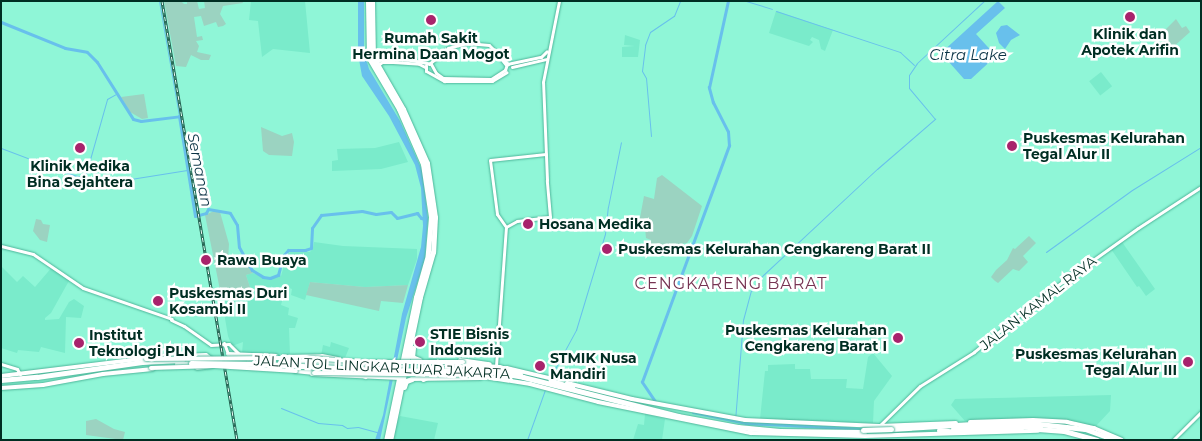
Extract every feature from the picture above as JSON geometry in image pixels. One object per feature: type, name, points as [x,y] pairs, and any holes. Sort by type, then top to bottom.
[{"type":"highway","points":[[370,1],[367,49],[429,168],[433,216],[433,252],[404,360]]},
{"type":"highway","points":[[369,17],[372,52],[376,67]]},
{"type":"highway","points":[[372,52],[374,55],[382,58]]},
{"type":"highway","points":[[386,440],[416,297],[428,256],[433,216]]},
{"type":"highway","points":[[418,309],[419,319],[412,355],[421,360],[440,365],[498,367],[520,374]]},
{"type":"highway","name":"JALAN TOL LINGKAR LUAR JAKARTA","points":[[1,380],[37,377],[142,362],[191,360],[389,368],[492,369],[520,374],[671,411],[738,424],[866,434],[972,424],[1038,424],[1084,430],[1114,440]]},
{"type":"highway","points":[[262,362],[282,360],[366,363],[382,364],[387,369]]},
{"type":"highway","points":[[262,362],[363,375]]},
{"type":"highway","name":"JALAN TOL LINGKAR LUAR JAKARTA","points":[[457,369],[493,372],[547,382]]},
{"type":"highway","points":[[423,379],[435,374],[467,373],[537,381]]},
{"type":"highway","points":[[399,405],[400,379]]},
{"type":"highway","points":[[390,440],[405,384],[413,379]]},
{"type":"highway","name":"JALAN TOL LINGKAR LUAR JAKARTA","points":[[928,429],[1011,426],[1051,428],[1107,437]]},
{"type":"highway","points":[[939,430],[978,432],[1015,428]]},
{"type":"highway","points":[[953,429],[1015,428],[1064,431],[1096,440]]},
{"type":"main road","points":[[429,72],[442,81],[494,81],[506,71],[509,65],[546,54],[558,1]]},
{"type":"main road","points":[[506,227],[515,222],[550,217],[543,86],[546,60],[558,1]]},
{"type":"main road","points":[[376,67],[382,58],[420,62],[430,65],[443,78],[470,79],[491,79],[506,71],[511,71],[506,60],[488,45],[455,44],[443,51],[430,65],[429,72]]},
{"type":"main road","points":[[488,45],[509,65]]},
{"type":"main road","points":[[376,67],[382,62],[393,60]]},
{"type":"main road","points":[[506,60],[518,61]]},
{"type":"main road","points":[[509,65],[546,60]]},
{"type":"main road","points":[[429,72],[430,65]]},
{"type":"main road","points":[[496,366],[506,227],[497,214],[490,160],[546,154]]},
{"type":"main road","name":"JALAN KAMAL RAYA","points":[[880,426],[920,386],[974,352],[1048,292],[1201,187]]},
{"type":"main road","points":[[1,246],[33,254],[82,288],[170,319],[184,326],[211,345],[229,344],[238,354]]},
{"type":"main road","points":[[224,343],[237,369],[296,371]]},
{"type":"main road","points":[[228,354],[287,357]]},
{"type":"main road","points":[[232,362],[238,354]]},
{"type":"main road","points":[[1,380],[20,374],[143,359],[206,355],[213,359],[214,364],[210,368],[149,368]]},
{"type":"main road","points":[[308,357],[366,363],[384,360],[404,360]]},
{"type":"main road","points":[[143,359],[308,357],[362,362],[463,362],[488,364]]},
{"type":"main road","points":[[384,360],[387,369],[386,379]]},
{"type":"main road","points":[[486,377],[413,379],[410,375],[411,366],[421,360],[459,360],[496,366],[547,382],[598,402],[736,431],[782,435],[874,433],[872,427],[848,424]]},
{"type":"main road","points":[[1,364],[17,369],[20,374]]},
{"type":"main road","points":[[1,388],[43,385],[149,368],[214,366],[296,371],[324,376],[363,375],[386,379],[400,379]]},
{"type":"main road","points":[[308,373],[472,375],[547,382],[735,418],[880,426],[1047,420],[1079,424],[1107,437],[1122,440]]},
{"type":"main road","points":[[1173,440],[1201,412]]},
{"type":"main road","points":[[882,436],[882,428],[907,425]]},
{"type":"main road","points":[[887,427],[884,432],[887,436]]},
{"type":"main road","points":[[866,434],[887,436],[1043,431],[1096,440]]},
{"type":"shaded area","points":[[164,1],[181,1],[187,4],[187,1],[197,1],[199,9],[205,8],[204,1],[242,1],[243,3],[223,6],[220,14],[226,24],[223,26],[218,27],[216,22],[204,26],[201,16],[194,17],[197,37],[202,36],[203,40],[196,41],[199,46],[197,52],[211,55],[209,60],[201,60],[191,55],[186,67],[176,66]]},
{"type":"shaded area","points":[[251,1],[305,1],[310,53],[273,49],[262,57],[258,21],[249,20]]},
{"type":"shaded area","points":[[776,11],[833,30],[825,51],[821,49],[819,40],[812,37],[810,40],[813,42],[809,46],[769,33]]},
{"type":"shaded area","points":[[1176,19],[1182,28],[1186,26],[1190,32],[1162,57],[1162,48],[1167,36],[1164,31]]},
{"type":"shaded area","points":[[625,35],[640,40],[638,57],[622,57],[622,47],[635,46],[624,45]]},
{"type":"shaded area","points":[[1101,72],[1112,86],[1100,95],[1089,81]]},
{"type":"shaded area","points":[[144,94],[148,118],[142,119],[130,112],[121,97]]},
{"type":"shaded area","points":[[261,127],[282,136],[292,133],[294,142],[292,156],[269,155],[263,151]]},
{"type":"shaded area","points":[[399,142],[408,162],[381,169],[332,171],[332,161],[338,160],[337,149],[375,148]]},
{"type":"shaded area","points":[[662,175],[702,206],[692,236],[687,243],[674,245],[666,253],[650,249],[651,240],[646,238],[645,228],[639,223],[644,196],[654,199],[657,178]]},
{"type":"shaded area","points":[[214,211],[220,212],[229,244],[228,260],[247,262],[253,273],[246,275],[252,293],[221,295],[205,215]]},
{"type":"shaded area","points":[[36,219],[41,220],[43,224],[50,225],[47,242],[40,240],[33,231]]},
{"type":"shaded area","points":[[1029,236],[1036,243],[1023,256],[1028,262],[1019,271],[1013,269],[998,283],[995,281],[991,277],[996,270],[1007,260],[1013,248],[1015,249]]},
{"type":"shaded area","points":[[314,242],[343,246],[417,249],[417,259],[408,285],[365,287],[310,282],[305,300],[291,295],[292,289],[286,287],[281,305],[289,308],[288,315],[298,318],[295,328],[289,328],[290,355],[242,353],[243,342],[232,346],[228,336],[221,295],[252,293],[246,275],[253,273],[267,279],[281,276],[287,255],[290,252],[310,252]]},
{"type":"shaded area","points":[[1122,242],[1155,289],[1146,296],[1139,286],[1137,287],[1111,249]]},
{"type":"shaded area","points":[[1,266],[17,282],[23,276],[35,287],[53,266],[70,279],[51,313],[45,318],[45,320],[59,319],[69,302],[74,299],[84,306],[81,318],[66,317],[65,353],[41,347],[39,352],[18,350],[17,353],[1,348]]},
{"type":"shaded area","points":[[310,282],[365,287],[408,285],[403,303],[381,301],[379,311],[306,295]]},
{"type":"shaded area","points":[[331,342],[349,348],[345,358],[321,356],[323,345],[330,347]]},
{"type":"shaded area","points":[[873,353],[892,376],[874,401],[873,423],[760,419],[765,371],[768,371],[768,365],[795,364],[795,369],[810,369],[811,379],[847,379],[846,388],[863,389],[868,357]]},
{"type":"shaded area","points":[[1111,395],[1110,411],[1096,426],[1052,419],[965,421],[951,405],[955,399]]},
{"type":"shaded area","points":[[645,414],[665,419],[662,440],[633,440],[638,424],[644,425]]},
{"type":"shaded area","points":[[400,416],[438,423],[434,440],[393,440],[396,424]]},
{"type":"shaded area","points":[[96,419],[114,429],[125,432],[123,440],[86,435],[86,421]]},
{"type":"water","points":[[358,1],[364,1],[364,52],[369,69],[400,121],[422,170],[428,219],[425,259],[406,318],[380,440],[375,440],[383,415],[402,314],[421,247],[423,226],[421,188],[415,165],[389,116],[362,76],[358,54]]},
{"type":"water","name":"Citra Lake","points":[[998,1],[1005,8],[976,34],[996,56],[971,79],[964,79],[941,53]]},
{"type":"water","name":"Citra Lake","points":[[1007,25],[1020,35],[1011,40],[1005,49],[999,43],[996,33],[1001,26]]},
{"type":"waterway","points":[[159,1],[179,116]]},
{"type":"waterway","points":[[651,136],[646,78],[642,71],[645,45],[650,32],[674,16],[680,1]]},
{"type":"waterway","points":[[656,403],[642,382],[729,146],[728,132],[713,103],[709,88],[728,1]]},
{"type":"waterway","points":[[746,1],[772,9]]},
{"type":"waterway","points":[[735,421],[743,320],[751,291],[761,277],[877,169],[935,119],[909,88],[909,75],[917,63],[984,1]]},
{"type":"waterway","points":[[776,11],[900,52],[914,65]]},
{"type":"waterway","name":"Semanan","points":[[1,22],[65,48],[87,52],[97,62],[133,119],[141,121],[179,116],[195,216],[206,213],[208,209],[230,213],[237,225],[239,247],[252,270],[263,277],[270,278],[278,275],[283,256],[288,250],[311,248],[312,228],[321,215],[362,211],[376,214],[391,212],[397,218],[417,213],[421,218],[425,219]]},
{"type":"waterway","points":[[85,177],[107,99],[116,94]]},
{"type":"waterway","points":[[550,378],[576,330],[605,234],[608,207],[621,142]]},
{"type":"waterway","points":[[1046,252],[1132,190],[1201,147]]},
{"type":"waterway","points":[[1,148],[67,173],[92,180],[106,176],[118,181],[187,170]]},
{"type":"waterway","points":[[527,440],[547,384]]},
{"type":"waterway","points":[[281,408],[318,423],[342,425],[347,428],[358,427],[377,432]]},
{"type":"waterway","points":[[693,412],[746,423],[865,429]]},
{"type":"railway","points":[[162,1],[237,440]]},
{"type":"place","name":"Klinik dan Apotek Arifin","points":[[1130,17]]},
{"type":"place","name":"Rumah Sakit Hermina Daan Mogot","points":[[431,20]]},
{"type":"place","name":"Puskesmas Kelurahan Tegal Alur II","points":[[1012,146]]},
{"type":"place","name":"Klinik Medika Bina Sejahtera","points":[[80,148]]},
{"type":"place","name":"Hosana Medika","points":[[528,224]]},
{"type":"place","name":"Puskesmas Kelurahan Cengkareng Barat II","points":[[607,249]]},
{"type":"place","name":"Rawa Buaya","points":[[206,260]]},
{"type":"place","name":"Puskesmas Duri Kosambi II","points":[[158,301]]},
{"type":"place","name":"Puskesmas Kelurahan Cengkareng Barat I","points":[[898,338]]},
{"type":"place","name":"STIE Bisnis Indonesia","points":[[420,342]]},
{"type":"place","name":"Institut Teknologi PLN","points":[[79,343]]},
{"type":"place","name":"Puskesmas Kelurahan Tegal Alur III","points":[[1188,362]]},
{"type":"place","name":"STMIK Nusa Mandiri","points":[[540,366]]},
{"type":"district","name":"CENGKARENG BARAT","points":[[731,284]]}]
